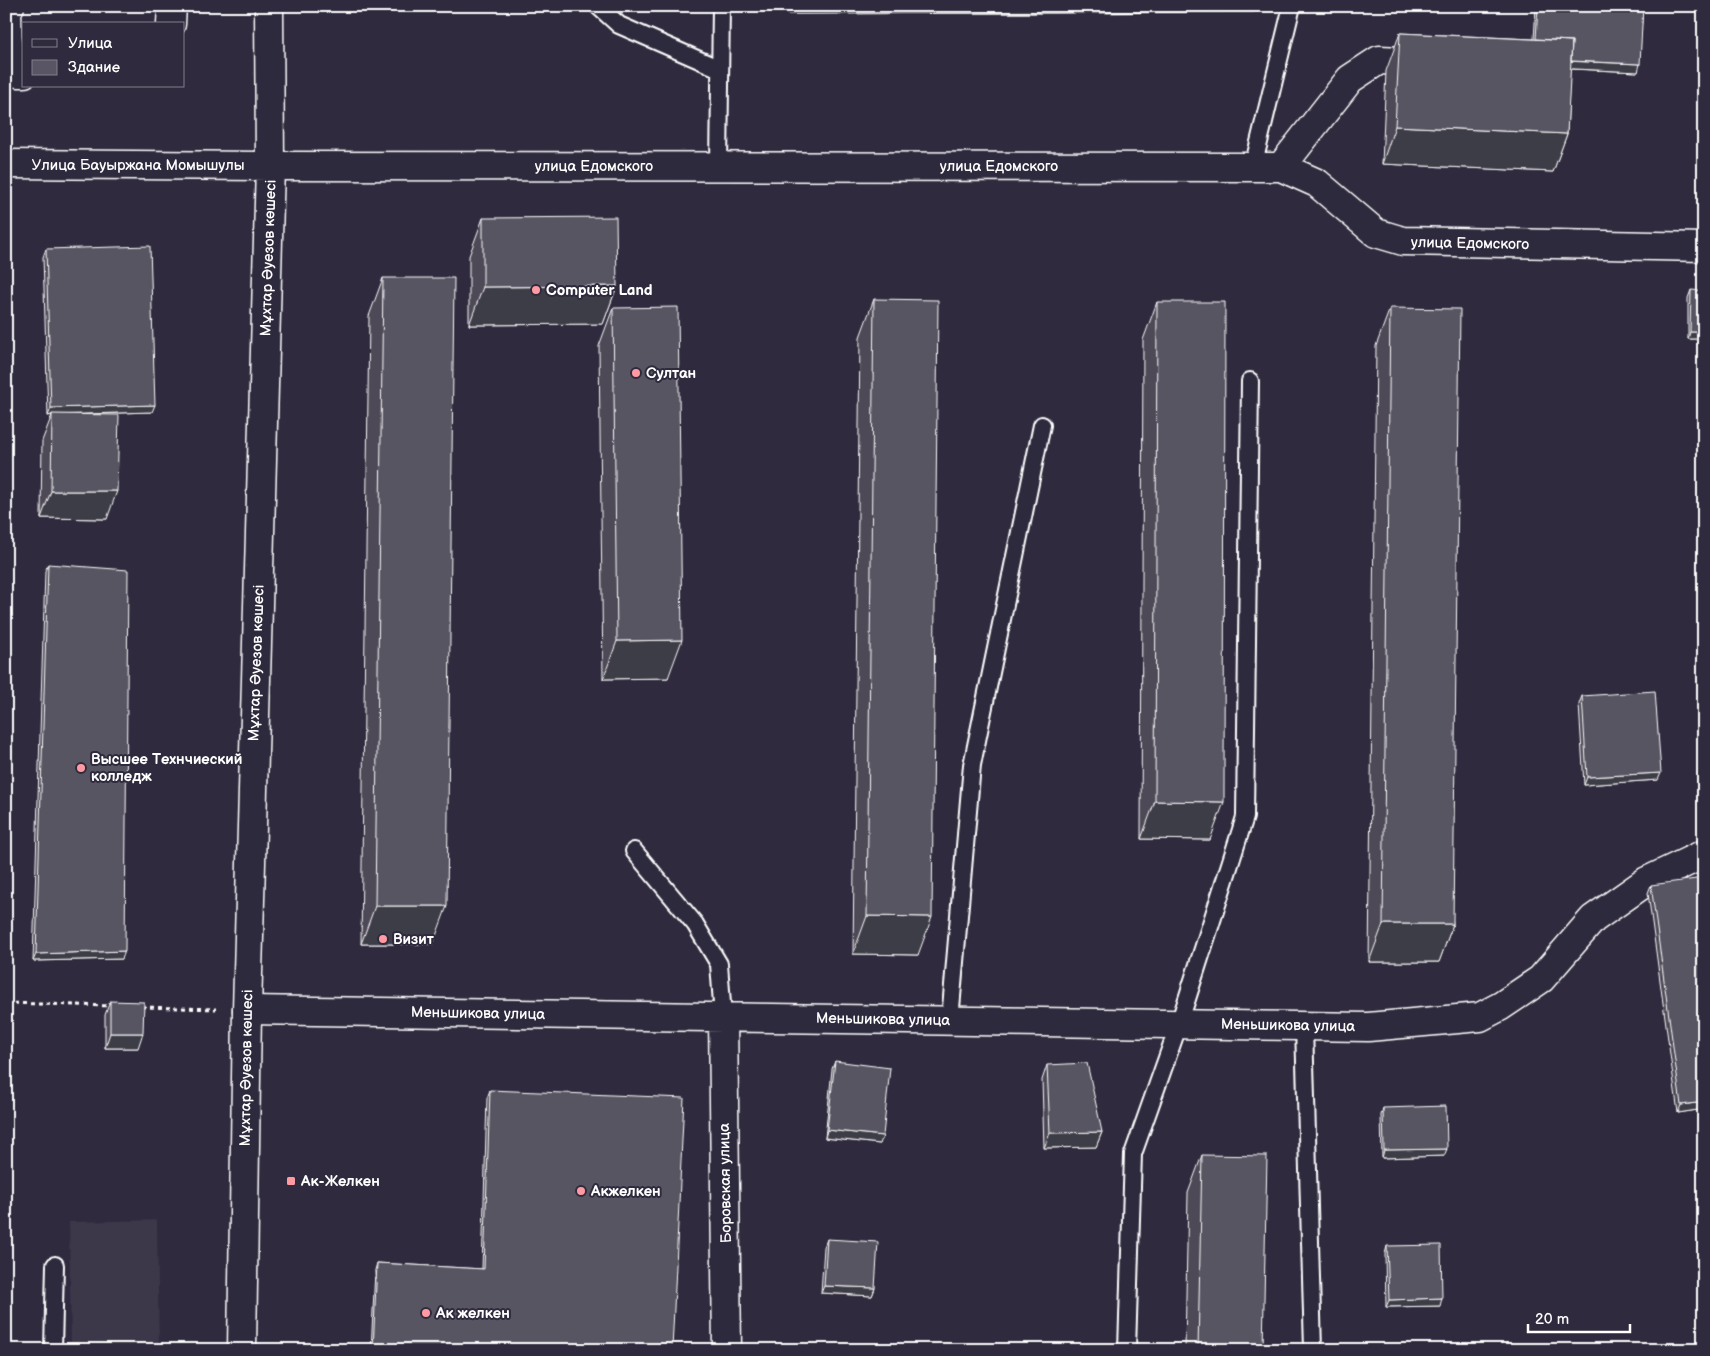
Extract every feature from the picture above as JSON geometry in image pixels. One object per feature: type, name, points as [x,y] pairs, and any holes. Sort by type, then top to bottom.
[{"type":"street","points":[[10,6],[7,10],[8,48],[17,73],[22,73]]},
{"type":"street","points":[[171,22],[172,6]]},
{"type":"street","name":"Мұхтар Әуезов көшесі","points":[[242,1350],[247,1010],[270,166],[270,6]]},
{"type":"street","points":[[1281,167],[1350,79],[1379,60],[1457,63]]},
{"type":"street","name":"Улица Бауыржана Момышулы","points":[[6,164],[270,166]]},
{"type":"street","name":"улица Едомского","points":[[270,166],[1281,167],[1317,183],[1376,234],[1403,241],[1704,247]]},
{"type":"street","name":"Меньшикова улица","points":[[247,1010],[1368,1027],[1480,1017],[1501,1006],[1541,979],[1593,919],[1647,881],[1704,854]]},
{"type":"street","name":"Боровская улица","points":[[723,1017],[727,1350]]},
{"type":"lane","points":[[598,6],[619,25],[720,69]]},
{"type":"lane","points":[[719,166],[721,6]]},
{"type":"lane","points":[[1253,167],[1292,6]]},
{"type":"lane","points":[[1127,1350],[1133,1154],[1179,1024],[1245,817],[1250,381]]},
{"type":"lane","points":[[950,1020],[972,766],[1042,425]]},
{"type":"lane","points":[[634,851],[695,924],[719,964],[723,1017]]},
{"type":"lane","points":[[1304,1026],[1313,1350]]},
{"type":"lane","points":[[53,1350],[55,1265]]},
{"type":"path","points":[[6,1003],[112,1006]]},
{"type":"path","points":[[141,1007],[247,1010]]},
{"type":"shaded area","points":[[157,1220],[159,1350],[71,1350],[69,1222]]},
{"type":"building","points":[[1538,6],[1643,6],[1640,64],[1571,61],[1572,41],[1536,39]]},
{"type":"building","points":[[1400,33],[1572,41],[1567,134],[1395,126]]},
{"type":"building","points":[[616,217],[617,286],[483,287],[483,218]]},
{"type":"building","points":[[150,246],[155,405],[51,408],[46,249]]},
{"type":"building","points":[[383,278],[454,278],[447,906],[375,906]]},
{"type":"building","points":[[1691,290],[1704,291],[1704,332],[1690,332]]},
{"type":"building","points":[[874,299],[938,300],[932,917],[867,916]]},
{"type":"building","points":[[1157,302],[1225,302],[1224,802],[1155,801]]},
{"type":"building","points":[[678,307],[682,640],[617,641],[613,308]]},
{"type":"building","points":[[1390,308],[1460,309],[1453,924],[1383,924]]},
{"type":"building","points":[[52,414],[119,415],[117,491],[51,491]]},
{"type":"building","name":"Высшее Технчиеский колледж","points":[[48,564],[128,570],[125,951],[36,954]]},
{"type":"building","points":[[1655,691],[1661,773],[1587,777],[1582,696]]},
{"type":"building","points":[[1704,878],[1704,1102],[1681,1105],[1651,885]]},
{"type":"building","points":[[110,1001],[144,1002],[143,1033],[110,1033]]},
{"type":"building","points":[[835,1061],[890,1068],[883,1136],[827,1130]]},
{"type":"building","points":[[1087,1063],[1102,1132],[1050,1133],[1047,1065]]},
{"type":"building","name":"Акжелкен","points":[[490,1090],[684,1098],[672,1350],[373,1350],[377,1263],[484,1269]]},
{"type":"building","points":[[1446,1106],[1447,1149],[1384,1150],[1383,1108]]},
{"type":"building","points":[[1202,1155],[1267,1156],[1263,1350],[1198,1350]]},
{"type":"building","points":[[827,1239],[878,1242],[875,1288],[824,1286]]},
{"type":"building","points":[[1441,1245],[1442,1298],[1389,1300],[1387,1246]]},
{"type":"place","name":"Computer Land","points":[[536,290]]},
{"type":"place","name":"Султан","points":[[636,373]]},
{"type":"place","name":"Высшее Технчиеский колледж","points":[[81,768]]},
{"type":"place","name":"Визит","points":[[383,939]]},
{"type":"place","name":"Ак-Желкен","points":[[291,1181]]},
{"type":"place","name":"Акжелкен","points":[[581,1191]]},
{"type":"place","name":"Ак желкен","points":[[426,1313]]}]
